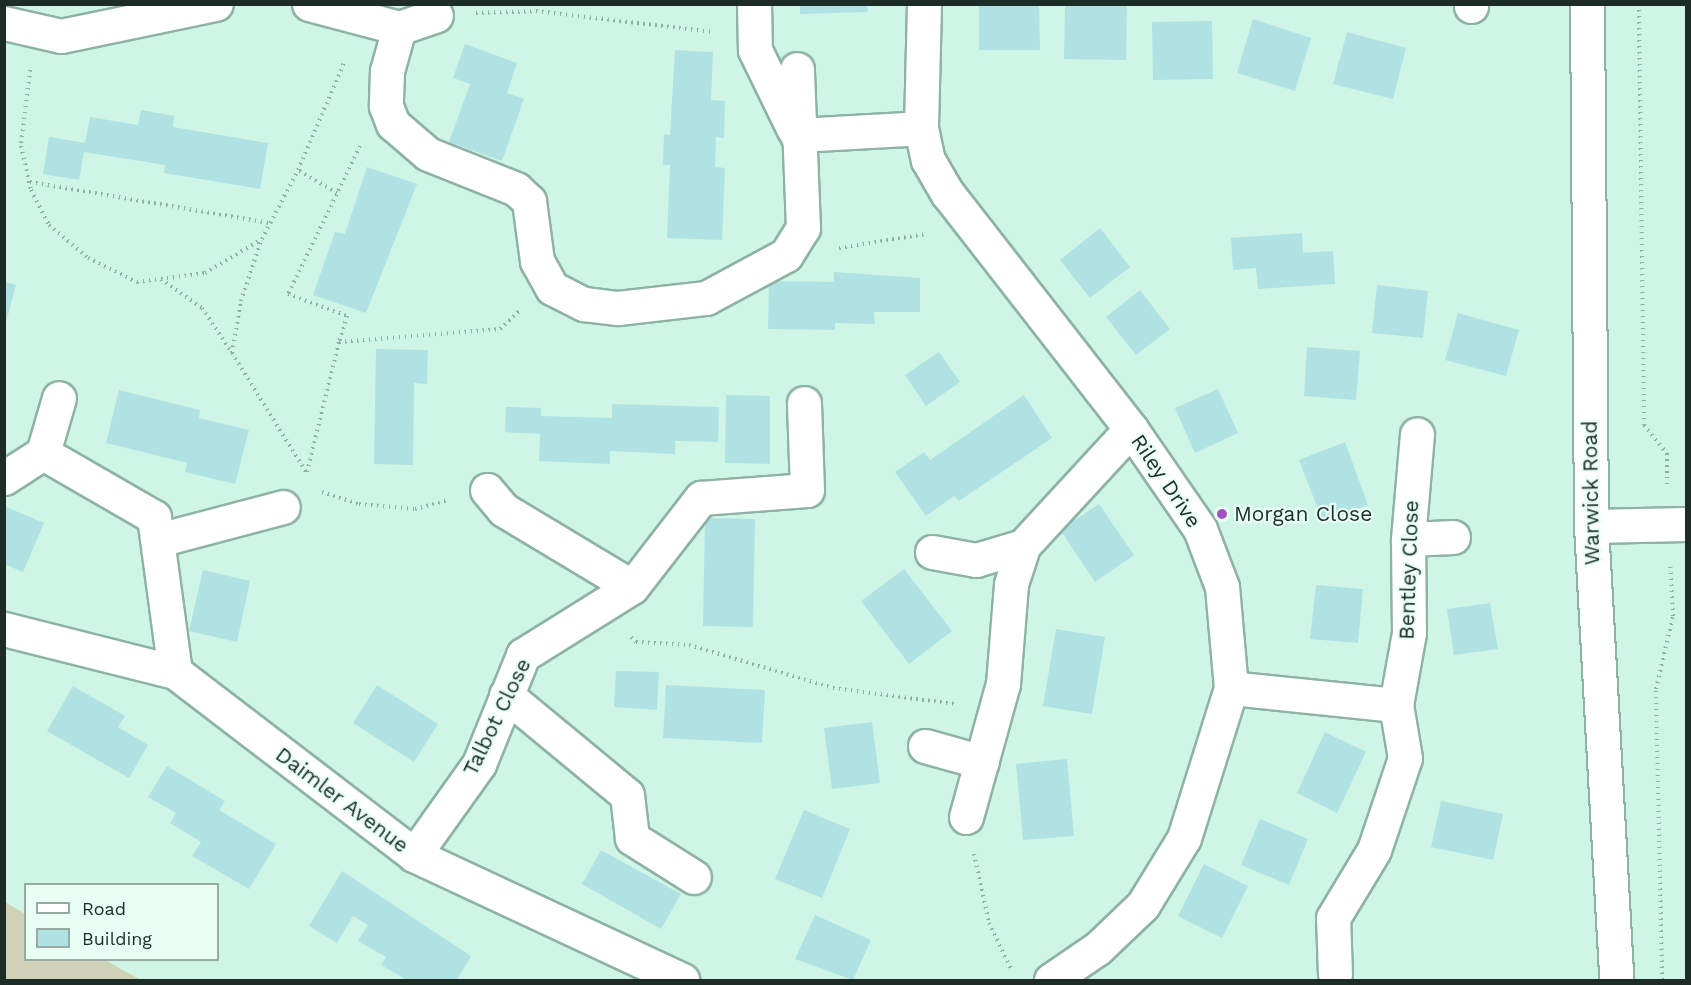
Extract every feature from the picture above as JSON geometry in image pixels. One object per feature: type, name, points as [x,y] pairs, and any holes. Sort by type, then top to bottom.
[{"type":"street","points":[[4,23],[61,36],[216,4]]},
{"type":"street","points":[[309,4],[399,28],[436,15]]},
{"type":"street","points":[[754,4],[755,50],[797,135]]},
{"type":"street","name":"Riley Drive","points":[[924,4],[921,129],[928,160],[973,227],[1131,429],[1200,529],[1222,587],[1231,688],[1184,838],[1149,896],[1098,948],[1051,981]]},
{"type":"street","name":"Warwick Road","points":[[1587,4],[1591,526],[1616,981]]},
{"type":"street","points":[[399,28],[387,71],[386,106],[393,124],[428,154],[494,176],[529,201],[537,261],[549,283],[584,304],[650,307],[706,298],[782,257],[803,228],[797,135],[797,69]]},
{"type":"street","points":[[797,135],[921,129]]},
{"type":"street","points":[[4,478],[43,453],[59,398]]},
{"type":"street","name":"Talbot Close","points":[[414,855],[479,764],[523,655],[632,587],[701,498],[807,490],[804,403]]},
{"type":"street","points":[[966,817],[996,711],[1011,584],[1023,546],[1131,429]]},
{"type":"street","name":"Bentley Close","points":[[1335,974],[1334,918],[1374,850],[1405,758],[1396,705],[1409,633],[1408,539],[1417,434]]},
{"type":"street","points":[[43,453],[154,517],[175,672]]},
{"type":"street","points":[[487,490],[504,510],[632,587]]},
{"type":"street","points":[[158,540],[283,507]]},
{"type":"street","points":[[1591,526],[1686,524]]},
{"type":"street","points":[[1408,539],[1453,537]]},
{"type":"street","points":[[932,552],[975,560],[1023,546]]},
{"type":"street","name":"Daimler Avenue","points":[[4,629],[175,672],[414,855],[682,981]]},
{"type":"street","points":[[1231,688],[1396,705]]},
{"type":"street","points":[[506,695],[627,795],[632,838],[694,877]]},
{"type":"street","points":[[925,746],[982,762]]},
{"type":"path","points":[[436,15],[537,11],[717,33],[724,40]]},
{"type":"path","points":[[232,353],[241,301],[262,239],[298,170],[362,18]]},
{"type":"path","points":[[38,31],[21,146],[30,182],[49,225],[88,258],[137,282],[205,273],[262,239]]},
{"type":"path","points":[[307,474],[347,316],[288,294],[363,141],[393,124]]},
{"type":"path","points":[[298,170],[337,193]]},
{"type":"path","points":[[30,182],[270,223]]},
{"type":"path","points":[[782,257],[973,227]]},
{"type":"path","points":[[160,279],[202,308],[313,481]]},
{"type":"path","points":[[339,342],[500,329],[549,283]]},
{"type":"path","points":[[318,488],[324,495],[359,504],[415,509],[487,490]]},
{"type":"path","points":[[601,606],[636,642],[689,645],[879,698],[996,711]]},
{"type":"path","points":[[966,817],[989,923],[1016,981]]},
{"type":"green space","points":[[5,902],[24,913],[24,961],[107,961],[141,980],[5,980]]},
{"type":"building","points":[[800,4],[867,4],[868,12],[800,14]]},
{"type":"building","points":[[979,4],[1039,4],[1040,50],[979,50]]},
{"type":"building","points":[[1065,4],[1127,4],[1126,60],[1064,59]]},
{"type":"building","points":[[1253,19],[1311,38],[1295,91],[1237,73]]},
{"type":"building","points":[[1212,21],[1213,79],[1153,80],[1152,22]]},
{"type":"building","points":[[1347,32],[1406,48],[1393,99],[1333,84]]},
{"type":"building","points":[[465,44],[517,63],[507,93],[524,99],[502,161],[449,142],[470,84],[453,78]]},
{"type":"building","points":[[675,50],[713,52],[711,100],[725,101],[724,138],[716,137],[715,167],[725,168],[722,240],[667,238],[670,165],[663,165],[664,134],[670,135]]},
{"type":"building","points":[[141,110],[174,116],[173,127],[268,143],[260,189],[164,173],[165,165],[84,152],[79,180],[43,174],[49,137],[85,143],[90,117],[138,125]]},
{"type":"building","points":[[367,167],[417,184],[366,313],[313,295],[335,232],[345,234]]},
{"type":"building","points":[[1100,228],[1130,267],[1090,298],[1060,260]]},
{"type":"building","points":[[1302,233],[1303,253],[1333,251],[1335,284],[1258,289],[1256,268],[1233,270],[1231,238]]},
{"type":"building","points":[[834,272],[920,278],[920,312],[874,312],[875,324],[835,323],[835,330],[768,329],[769,281],[834,282]]},
{"type":"building","points":[[5,282],[16,285],[5,326]]},
{"type":"building","points":[[1377,285],[1428,291],[1423,338],[1372,333]]},
{"type":"building","points":[[1140,290],[1170,329],[1136,355],[1106,317]]},
{"type":"building","points":[[1458,313],[1519,330],[1506,376],[1445,360]]},
{"type":"building","points":[[1307,347],[1360,351],[1356,400],[1304,396]]},
{"type":"building","points":[[376,349],[428,350],[427,384],[414,383],[413,465],[374,464]]},
{"type":"building","points":[[939,352],[960,382],[926,406],[905,375]]},
{"type":"building","points":[[1218,389],[1238,433],[1195,453],[1175,408]]},
{"type":"building","points":[[119,390],[200,410],[199,418],[249,430],[235,484],[185,472],[187,463],[106,443]]},
{"type":"building","points":[[726,395],[770,396],[770,464],[725,463]]},
{"type":"building","points":[[1024,395],[1052,438],[959,501],[954,496],[926,516],[895,472],[924,452],[930,460]]},
{"type":"building","points":[[612,404],[719,407],[718,442],[675,441],[675,454],[610,451],[610,464],[539,461],[540,434],[505,432],[506,407],[541,408],[541,416],[612,418]]},
{"type":"building","points":[[1345,442],[1368,505],[1323,522],[1299,460]]},
{"type":"building","points":[[1099,504],[1134,555],[1095,582],[1060,530]]},
{"type":"building","points":[[4,506],[44,523],[23,572],[4,564]]},
{"type":"building","points":[[705,518],[755,519],[753,627],[703,626]]},
{"type":"building","points":[[904,569],[952,631],[909,664],[861,601]]},
{"type":"building","points":[[203,570],[250,581],[237,642],[189,631]]},
{"type":"building","points":[[1316,585],[1363,589],[1358,643],[1310,639]]},
{"type":"building","points":[[1490,603],[1498,649],[1454,655],[1447,609]]},
{"type":"building","points":[[1056,629],[1105,637],[1092,714],[1043,706]]},
{"type":"building","points":[[616,671],[659,672],[657,710],[614,707]]},
{"type":"building","points":[[377,685],[438,724],[414,762],[353,723]]},
{"type":"building","points":[[666,685],[765,690],[762,743],[663,738]]},
{"type":"building","points":[[73,686],[125,716],[118,727],[148,745],[129,778],[47,731]]},
{"type":"building","points":[[872,722],[880,783],[832,789],[824,728]]},
{"type":"building","points":[[1325,732],[1366,752],[1337,813],[1297,793]]},
{"type":"building","points":[[1067,759],[1074,836],[1023,840],[1016,764]]},
{"type":"building","points":[[167,766],[225,801],[219,810],[276,844],[249,889],[192,856],[201,842],[170,823],[176,813],[148,797]]},
{"type":"building","points":[[1441,801],[1503,814],[1493,860],[1431,847]]},
{"type":"building","points":[[804,810],[850,829],[822,898],[775,879]]},
{"type":"building","points":[[1260,819],[1308,839],[1289,885],[1241,865]]},
{"type":"building","points":[[601,850],[681,894],[661,929],[582,884]]},
{"type":"building","points":[[1204,864],[1248,886],[1222,938],[1178,916]]},
{"type":"building","points":[[342,871],[471,956],[457,980],[407,980],[381,965],[386,957],[358,941],[368,925],[353,916],[337,943],[309,926]]},
{"type":"building","points":[[815,915],[871,940],[853,980],[795,959]]},
{"type":"place","name":"Morgan Close","points":[[1222,514]]}]
